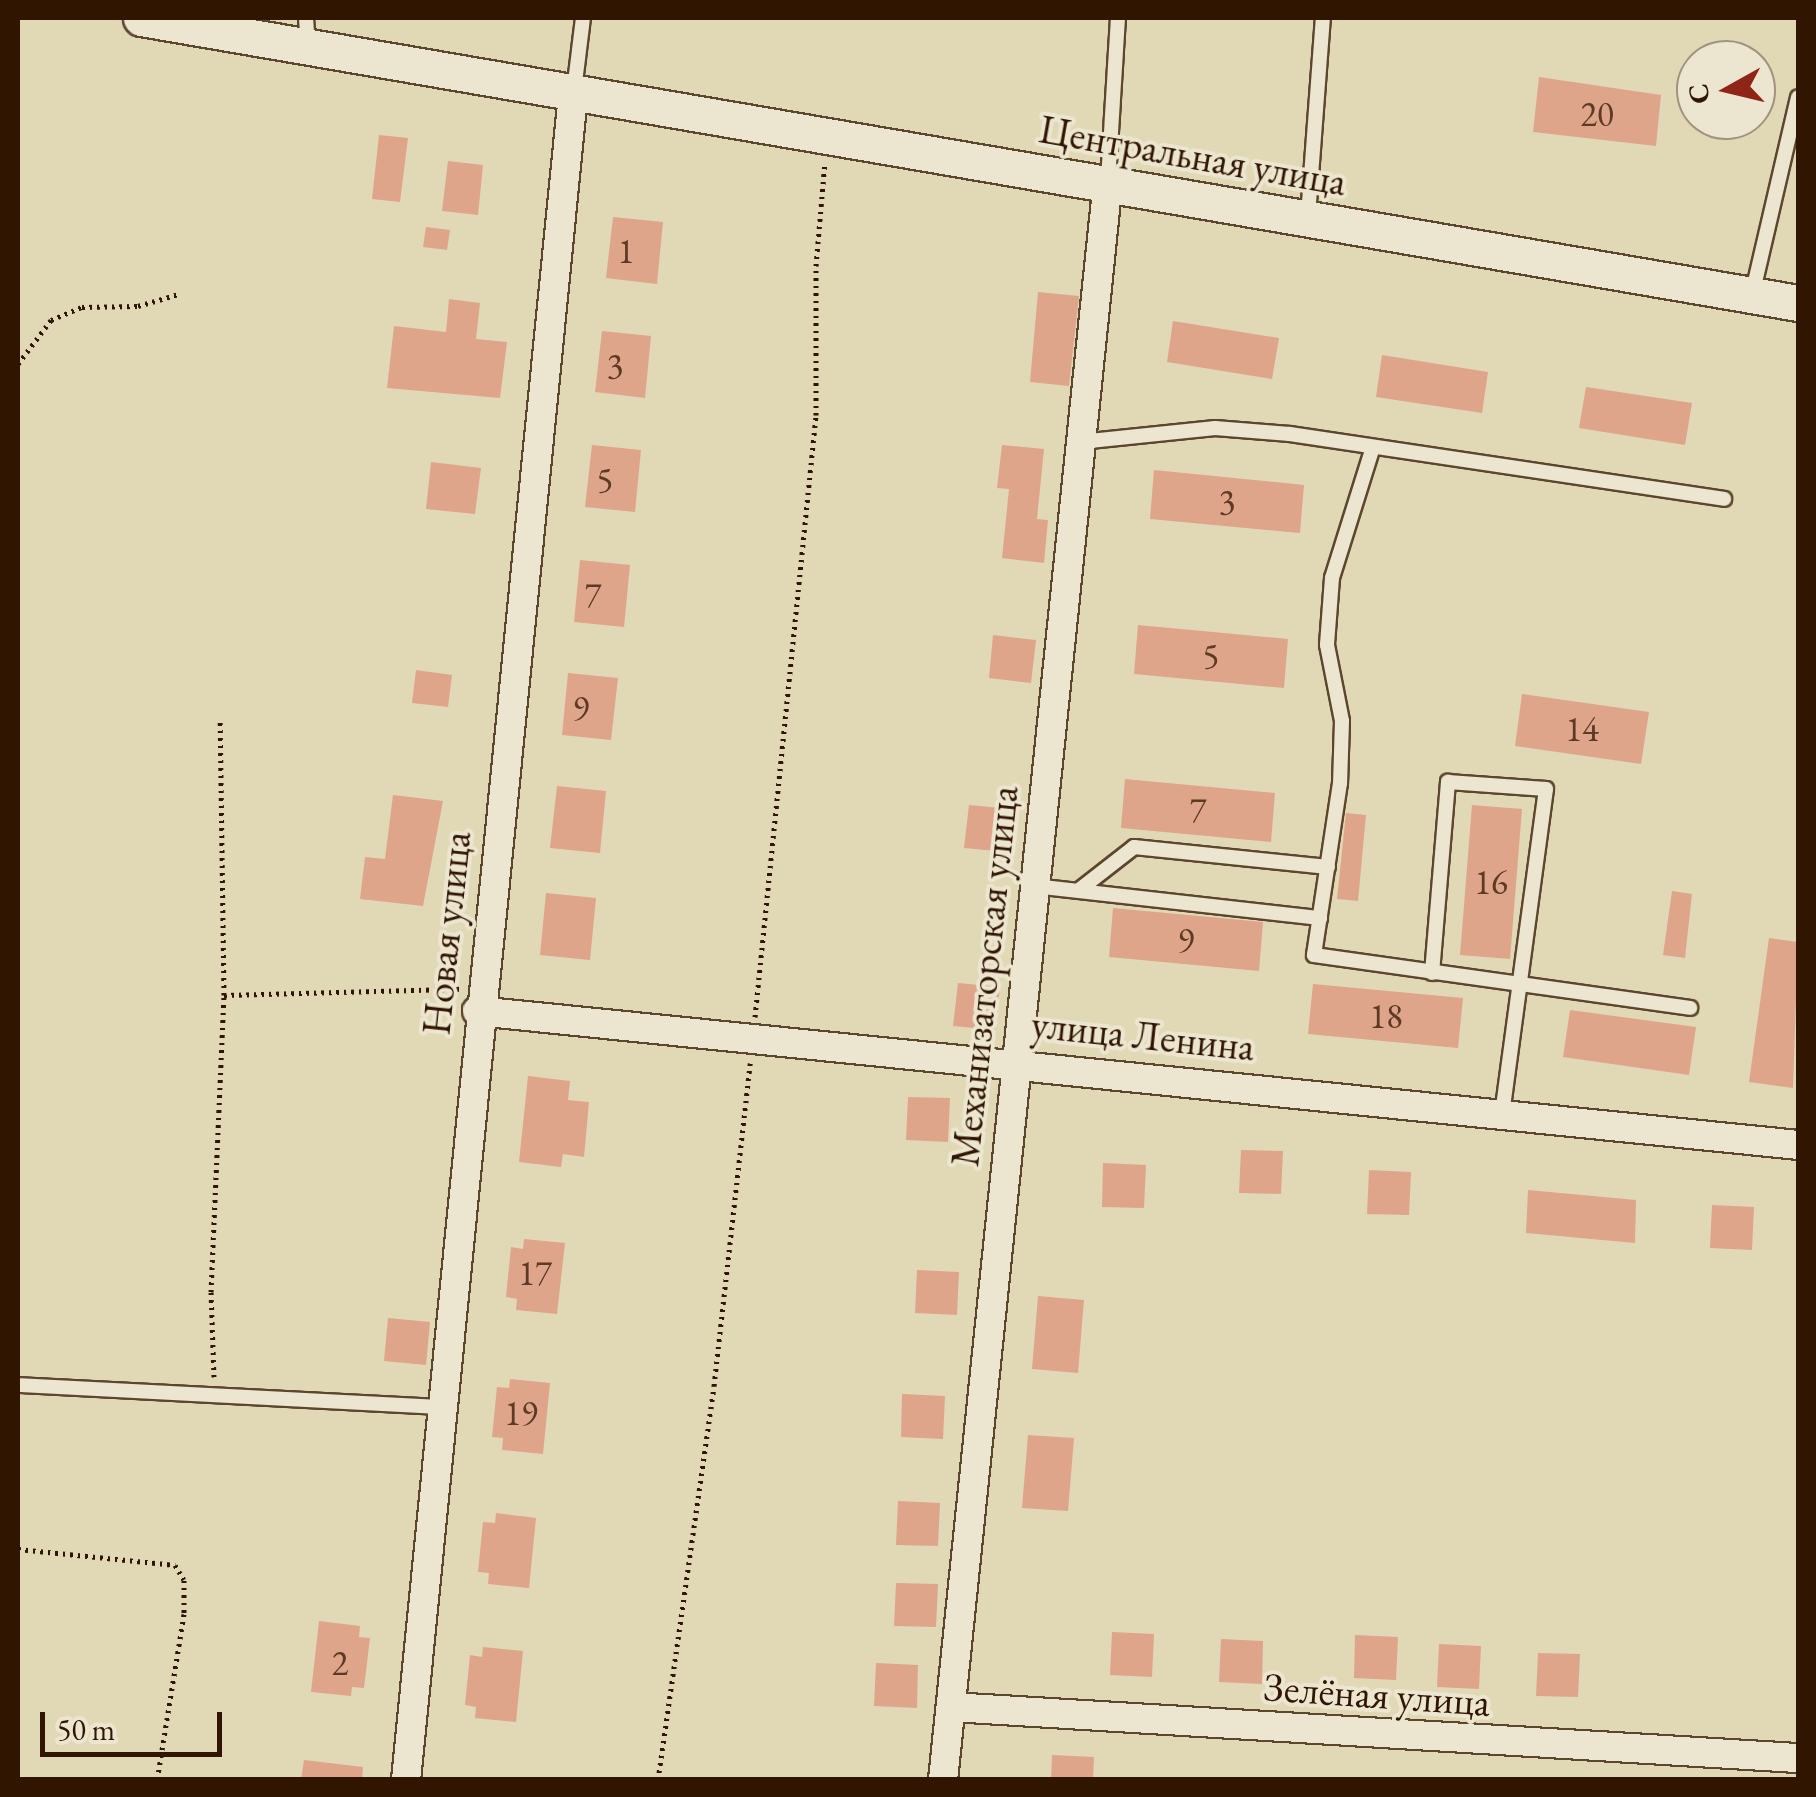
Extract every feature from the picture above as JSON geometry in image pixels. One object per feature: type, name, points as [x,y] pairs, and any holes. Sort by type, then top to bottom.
[{"type":"street","name":"Центральная улица","points":[[141,18],[307,31],[573,95],[1108,182],[1798,303]]},
{"type":"street","name":"Новая улица","points":[[406,1780],[478,1000],[573,95]]},
{"type":"street","name":"Механизаторская улица","points":[[943,1780],[1108,182]]},
{"type":"street","name":"улица Ленина","points":[[478,1000],[753,1037],[1015,1061],[1798,1145]]},
{"type":"street","name":"Зелёная улица","points":[[951,1707],[1798,1758]]},
{"type":"lane","points":[[573,95],[583,18]]},
{"type":"lane","points":[[1108,182],[1118,18]]},
{"type":"lane","points":[[1308,218],[1323,18]]},
{"type":"lane","points":[[1752,296],[1798,97]]},
{"type":"lane","points":[[1080,442],[1214,428],[1373,446],[1724,499]]},
{"type":"lane","points":[[1373,446],[1332,578],[1327,646],[1341,752],[1314,956],[1690,1008]]},
{"type":"lane","points":[[1432,973],[1448,782],[1546,789],[1502,1115]]},
{"type":"lane","points":[[1079,890],[1134,847],[1328,867]]},
{"type":"lane","points":[[1034,886],[1320,918]]},
{"type":"lane","points":[[18,1385],[215,1400],[442,1407]]},
{"type":"path","points":[[658,1780],[714,1386],[753,1037],[816,415],[816,266],[828,138]]},
{"type":"path","points":[[18,364],[52,320],[82,307],[138,306],[179,294]]},
{"type":"path","points":[[215,1400],[211,1292],[224,995],[220,722]]},
{"type":"path","points":[[224,995],[478,1000]]},
{"type":"path","points":[[18,1549],[175,1565],[184,1580],[184,1614],[157,1780]]},
{"type":"building","points":[[1539,77],[1661,95],[1656,146],[1533,132]]},
{"type":"building","points":[[379,135],[408,138],[400,202],[372,199]]},
{"type":"building","points":[[448,161],[483,165],[478,215],[442,211]]},
{"type":"building","points":[[613,217],[663,222],[657,284],[606,278]]},
{"type":"building","points":[[426,227],[450,230],[447,250],[423,247]]},
{"type":"building","points":[[1038,292],[1079,296],[1069,386],[1030,382]]},
{"type":"building","points":[[449,299],[480,303],[476,339],[507,342],[500,398],[387,388],[394,326],[446,332]]},
{"type":"building","points":[[1173,321],[1279,338],[1272,379],[1167,362]]},
{"type":"building","points":[[602,331],[651,336],[645,398],[595,392]]},
{"type":"building","points":[[1382,355],[1488,372],[1482,413],[1376,397]]},
{"type":"building","points":[[1586,387],[1692,403],[1685,445],[1579,428]]},
{"type":"building","points":[[592,445],[641,450],[635,512],[585,507]]},
{"type":"building","points":[[1002,445],[1044,449],[1037,519],[1048,520],[1044,563],[1002,558],[1009,489],[997,488]]},
{"type":"building","points":[[431,462],[481,468],[475,514],[426,509]]},
{"type":"building","points":[[1154,470],[1304,485],[1300,533],[1150,519]]},
{"type":"building","points":[[580,560],[630,565],[624,627],[574,622]]},
{"type":"building","points":[[1138,625],[1288,639],[1284,688],[1134,674]]},
{"type":"building","points":[[993,635],[1036,640],[1031,683],[989,678]]},
{"type":"building","points":[[416,670],[452,675],[448,707],[412,703]]},
{"type":"building","points":[[568,673],[618,678],[611,740],[562,735]]},
{"type":"building","points":[[1522,694],[1649,712],[1641,764],[1515,746]]},
{"type":"building","points":[[1125,779],[1275,793],[1271,842],[1121,828]]},
{"type":"building","points":[[557,786],[606,791],[600,853],[550,848]]},
{"type":"building","points":[[393,795],[443,801],[423,906],[360,899],[365,857],[385,859]]},
{"type":"building","points":[[969,805],[1011,809],[1006,852],[964,848]]},
{"type":"building","points":[[1472,805],[1522,809],[1510,959],[1460,955]]},
{"type":"building","points":[[1346,813],[1366,815],[1358,901],[1337,899]]},
{"type":"building","points":[[1672,891],[1692,894],[1685,958],[1663,955]]},
{"type":"building","points":[[546,893],[596,898],[590,960],[540,955]]},
{"type":"building","points":[[1113,908],[1263,922],[1259,971],[1109,957]]},
{"type":"building","points":[[1769,938],[1798,942],[1793,1088],[1749,1082]]},
{"type":"building","points":[[958,983],[1000,987],[995,1030],[953,1026]]},
{"type":"building","points":[[1313,984],[1463,998],[1458,1048],[1308,1034]]},
{"type":"building","points":[[1570,1010],[1696,1027],[1689,1075],[1563,1057]]},
{"type":"building","points":[[528,1076],[570,1081],[568,1100],[589,1102],[584,1157],[563,1154],[561,1167],[519,1162]]},
{"type":"building","points":[[908,1097],[950,1098],[948,1142],[906,1140]]},
{"type":"building","points":[[1241,1150],[1283,1151],[1281,1194],[1239,1193]]},
{"type":"building","points":[[1103,1163],[1146,1165],[1144,1208],[1102,1207]]},
{"type":"building","points":[[1369,1170],[1411,1172],[1409,1215],[1367,1214]]},
{"type":"building","points":[[1528,1190],[1636,1200],[1635,1243],[1526,1233]]},
{"type":"building","points":[[1712,1205],[1754,1207],[1752,1250],[1710,1248]]},
{"type":"building","points":[[524,1239],[565,1243],[557,1314],[516,1310],[517,1299],[506,1297],[511,1247],[523,1249]]},
{"type":"building","points":[[917,1270],[959,1272],[957,1315],[915,1313]]},
{"type":"building","points":[[1038,1296],[1084,1300],[1078,1373],[1032,1369]]},
{"type":"building","points":[[388,1318],[430,1322],[426,1365],[384,1361]]},
{"type":"building","points":[[510,1379],[550,1383],[543,1454],[502,1450],[503,1438],[492,1437],[497,1387],[509,1388]]},
{"type":"building","points":[[902,1394],[945,1396],[943,1439],[901,1437]]},
{"type":"building","points":[[1028,1435],[1074,1438],[1068,1511],[1022,1508]]},
{"type":"building","points":[[898,1501],[940,1503],[938,1546],[896,1545]]},
{"type":"building","points":[[496,1513],[536,1518],[529,1588],[488,1584],[489,1573],[478,1572],[483,1522],[495,1523]]},
{"type":"building","points":[[896,1583],[938,1584],[936,1627],[894,1626]]},
{"type":"building","points":[[319,1621],[360,1626],[359,1637],[370,1638],[364,1688],[352,1687],[351,1696],[311,1692]]},
{"type":"building","points":[[1112,1632],[1154,1634],[1152,1677],[1110,1675]]},
{"type":"building","points":[[1355,1635],[1398,1637],[1396,1680],[1354,1678]]},
{"type":"building","points":[[1221,1639],[1263,1641],[1262,1684],[1219,1682]]},
{"type":"building","points":[[1439,1644],[1481,1646],[1479,1689],[1437,1687]]},
{"type":"building","points":[[483,1647],[523,1651],[516,1722],[475,1718],[476,1707],[465,1705],[470,1655],[482,1657]]},
{"type":"building","points":[[1538,1653],[1580,1654],[1578,1697],[1536,1696]]},
{"type":"building","points":[[876,1663],[918,1665],[917,1708],[874,1706]]},
{"type":"building","points":[[1052,1755],[1094,1757],[1093,1780],[1051,1780]]},
{"type":"building","points":[[304,1760],[363,1767],[362,1780],[301,1780]]}]
